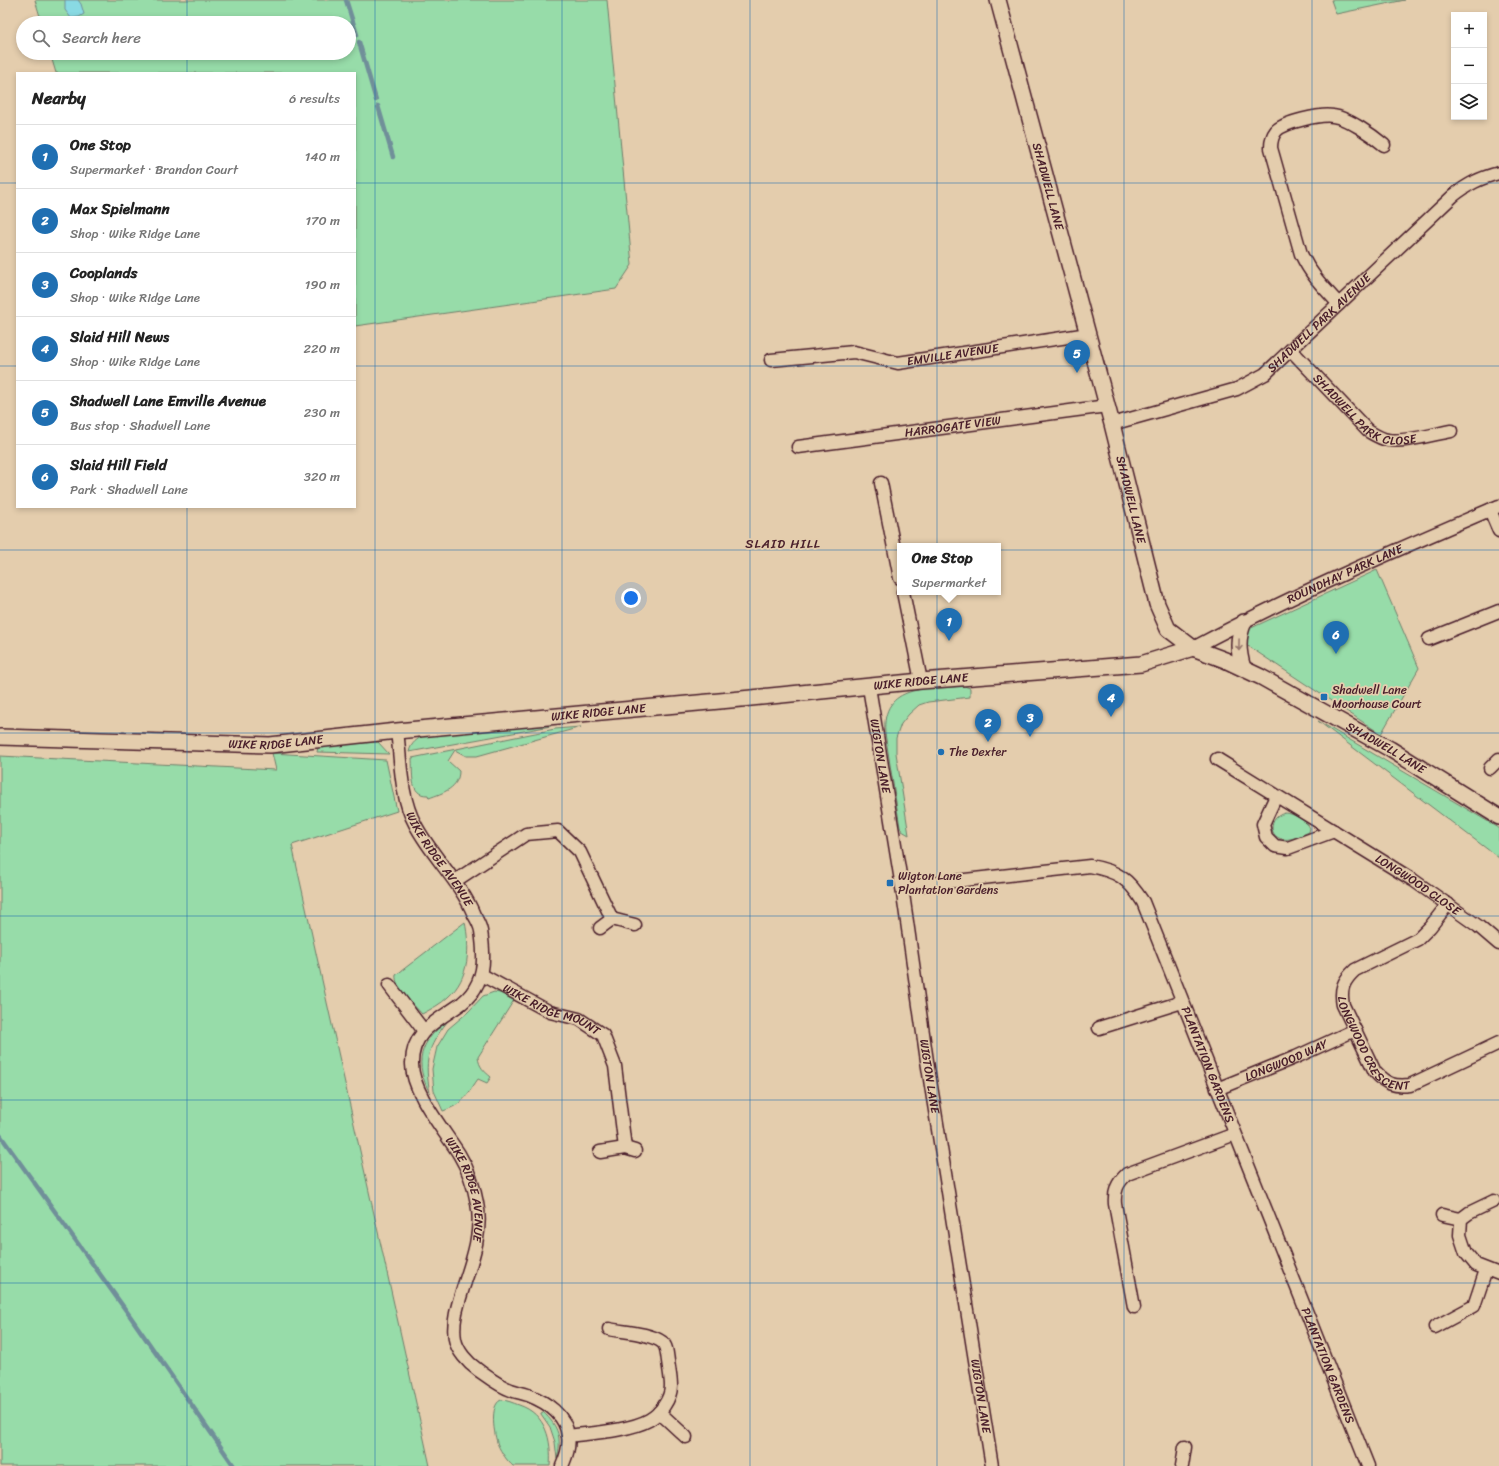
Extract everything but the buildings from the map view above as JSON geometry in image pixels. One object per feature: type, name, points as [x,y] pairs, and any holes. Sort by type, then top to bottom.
[{"type":"street","name":"SHADWELL LANE","points":[[998,0],[1112,424],[1157,604],[1168,629],[1193,648],[1243,668],[1390,749],[1499,817]]},
{"type":"street","points":[[1339,304],[1316,280],[1301,254],[1271,148],[1272,136],[1279,127],[1284,125],[1325,115],[1341,118],[1373,135],[1384,144]]},
{"type":"street","name":"SHADWELL PARK AVENUE","points":[[1112,424],[1237,389],[1265,374],[1453,196],[1468,185],[1484,177],[1499,173]]},
{"type":"street","name":"EMVILLE AVENUE","points":[[771,360],[854,352],[898,363],[1088,334]]},
{"type":"street","name":"SHADWELL PARK CLOSE","points":[[1291,350],[1368,431],[1378,437],[1390,440],[1402,440],[1451,431]]},
{"type":"street","name":"HARROGATE VIEW","points":[[798,447],[1107,406]]},
{"type":"street","points":[[880,483],[897,564]]},
{"type":"street","points":[[1495,508],[1499,531]]},
{"type":"street","name":"ROUNDHAY PARK LANE","points":[[1193,648],[1374,560],[1495,508]]},
{"type":"street","points":[[904,595],[921,681]]},
{"type":"street","points":[[1429,639],[1499,611]]},
{"type":"street","points":[[1243,668],[1238,653],[1238,641],[1244,622]]},
{"type":"street","name":"WIKE RIDGE LANE","points":[[0,737],[270,745],[397,730],[921,681],[1141,664],[1193,648]]},
{"type":"street","name":"WIGTON LANE","points":[[869,687],[902,886],[927,1061],[992,1466]]},
{"type":"street","name":"WIKE RIDGE AVENUE","points":[[397,730],[405,795],[415,824],[433,854],[455,881],[469,902],[481,930],[483,955],[482,975],[476,987],[464,1002],[436,1020],[424,1031],[415,1045],[412,1062],[414,1079],[421,1094],[460,1156],[471,1181],[478,1205],[479,1233],[457,1307],[454,1330],[456,1342],[463,1356],[471,1365],[509,1390],[545,1403],[556,1412],[564,1423],[568,1436],[568,1450],[562,1466]]},
{"type":"street","name":"LONGWOOD CLOSE","points":[[1216,759],[1413,880],[1478,926],[1499,944]]},
{"type":"street","points":[[1490,768],[1499,759]]},
{"type":"street","points":[[1276,796],[1263,824],[1266,837],[1275,846],[1288,848],[1334,831]]},
{"type":"street","points":[[455,881],[526,834],[558,831],[580,852],[612,919],[635,925]]},
{"type":"street","name":"PLANTATION GARDENS","points":[[902,886],[1090,866],[1106,869],[1121,877],[1134,888],[1142,902],[1368,1466]]},
{"type":"street","name":"LONGWOOD CRESCENT","points":[[1448,904],[1430,927],[1418,939],[1355,970],[1348,977],[1343,986],[1343,1005],[1375,1072],[1386,1082],[1391,1084],[1400,1086],[1410,1084],[1499,1043]]},
{"type":"street","points":[[600,928],[612,919]]},
{"type":"street","name":"WIKE RIDGE MOUNT","points":[[482,975],[550,1012],[578,1019],[603,1035],[615,1066],[630,1150],[600,1152]]},
{"type":"street","points":[[389,986],[424,1031]]},
{"type":"street","points":[[1099,1028],[1182,1002]]},
{"type":"street","name":"LONGWOOD WAY","points":[[1217,1089],[1296,1057],[1355,1030]]},
{"type":"street","points":[[1134,1307],[1114,1204],[1114,1196],[1118,1184],[1127,1174],[1235,1134]]},
{"type":"street","points":[[1442,1215],[1461,1219],[1469,1213],[1494,1201]]},
{"type":"street","points":[[1461,1219],[1460,1234],[1466,1253],[1476,1265],[1499,1274]]},
{"type":"street","points":[[1435,1326],[1474,1306],[1486,1270]]},
{"type":"street","points":[[568,1436],[635,1425],[649,1420],[660,1412],[667,1400],[671,1386],[667,1351],[664,1343],[656,1338],[609,1329]]},
{"type":"street","points":[[660,1412],[686,1437]]},
{"type":"street","points":[[1182,1466],[1185,1447]]},
{"type":"green space","points":[[35,0],[607,0],[632,265],[616,289],[356,326],[356,72],[56,72],[52,60],[356,60],[356,16],[40,16]]},
{"type":"green space","points":[[1331,0],[1405,0],[1336,14]]},
{"type":"green space","points":[[1377,570],[1419,668],[1381,734],[1239,640],[1236,635]]},
{"type":"green space","points":[[964,686],[970,688],[970,697],[928,702],[919,705],[901,724],[896,738],[896,753],[909,835],[902,831],[900,827],[885,733],[886,717],[891,705],[899,697],[910,692],[923,689]]},
{"type":"green space","points":[[1318,721],[1499,828],[1499,858]]},
{"type":"green space","points":[[550,724],[551,726],[409,752],[411,746],[419,738],[425,735]]},
{"type":"green space","points":[[581,727],[477,756],[466,756],[455,750],[448,761],[459,771],[456,782],[445,792],[429,798],[428,795],[418,792],[413,782],[412,758],[555,729]]},
{"type":"green space","points":[[378,742],[389,754],[317,752],[318,747]]},
{"type":"green space","points":[[272,753],[386,760],[397,811],[292,845],[430,1466],[0,1466],[0,756],[276,770]]},
{"type":"green space","points":[[1285,813],[1292,814],[1303,820],[1310,828],[1309,832],[1288,839],[1280,839],[1275,836],[1272,826],[1274,820],[1278,816]]},
{"type":"green space","points":[[465,922],[468,952],[467,962],[461,981],[445,1000],[422,1014],[401,990],[396,980],[396,975]]},
{"type":"green space","points":[[494,992],[500,993],[514,1000],[478,1057],[484,1071],[491,1077],[487,1083],[478,1079],[464,1099],[456,1105],[443,1111],[434,1091],[432,1069],[437,1047],[448,1029],[468,1012],[483,996]]},
{"type":"green space","points":[[447,1022],[431,1047],[427,1063],[430,1093],[422,1072],[422,1054],[430,1037]]},
{"type":"green space","points":[[501,1400],[506,1400],[528,1409],[541,1421],[550,1447],[550,1466],[513,1466],[506,1459],[498,1445],[494,1428],[495,1408],[497,1403]]},
{"type":"green space","points":[[543,1412],[553,1423],[558,1433],[559,1445],[557,1459],[555,1442],[550,1427],[541,1414]]},
{"type":"water","points":[[65,0],[78,0],[84,14],[81,16],[70,16],[65,10]]},
{"type":"waterway","points":[[346,0],[351,16]]},
{"type":"waterway","points":[[359,42],[376,100]]},
{"type":"waterway","points":[[378,106],[393,157]]},
{"type":"waterway","points":[[0,1135],[130,1316],[234,1466]]},
{"type":"place","name":"Shadwell Lane Emville Avenue","points":[[1077,373]]},
{"type":"place","name":"One Stop","points":[[949,641]]},
{"type":"place","name":"Slaid Hill Field","points":[[1336,654]]},
{"type":"place","name":"Shadwell Lane Moorhouse Court","points":[[1324,697]]},
{"type":"place","name":"Slaid Hill News","points":[[1111,717]]},
{"type":"place","name":"Cooplands","points":[[1030,737]]},
{"type":"place","name":"Max Spielmann","points":[[988,742]]},
{"type":"place","name":"The Dexter","points":[[941,752]]},
{"type":"place","name":"Wigton Lane Plantation Gardens","points":[[890,883]]},
{"type":"district","name":"SLAID HILL","points":[[783,543]]}]
